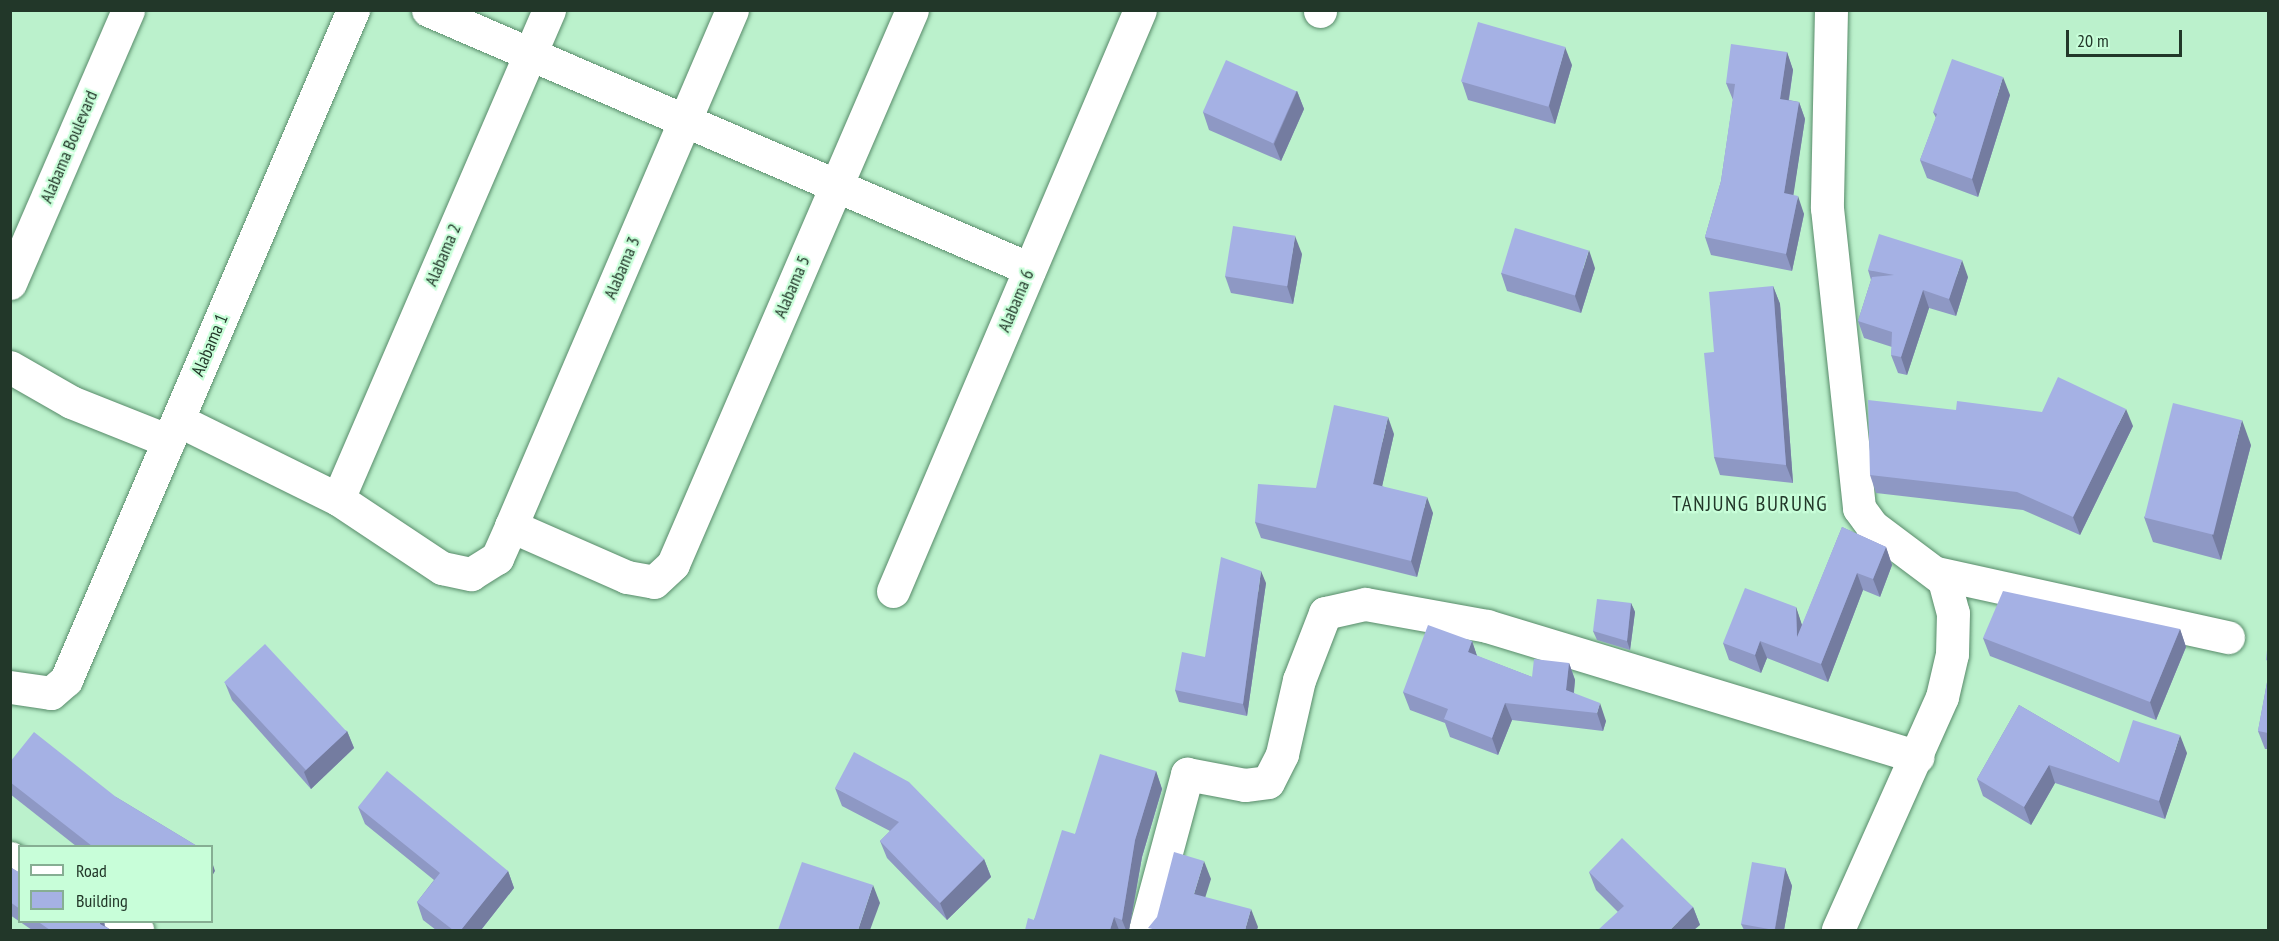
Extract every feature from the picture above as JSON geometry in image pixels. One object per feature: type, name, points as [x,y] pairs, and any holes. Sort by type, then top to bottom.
[{"type":"street","name":"Alabama Boulevard","points":[[10,283],[128,10]]},
{"type":"street","name":"Alabama 1","points":[[10,687],[51,693],[66,680],[353,10]]},
{"type":"street","points":[[428,10],[1030,269]]},
{"type":"street","name":"Alabama 2","points":[[338,499],[549,10]]},
{"type":"street","name":"Alabama 3","points":[[10,367],[71,402],[173,430],[338,499],[442,568],[471,574],[497,558],[732,10]]},
{"type":"street","name":"Alabama 5","points":[[511,526],[627,577],[654,582],[673,564],[912,10]]},
{"type":"street","name":"Alabama 6","points":[[893,591],[1140,10]]},
{"type":"street","points":[[1831,10],[1827,208],[1859,508],[1872,526],[1936,573],[2228,637]]},
{"type":"street","points":[[1838,930],[1918,757],[1952,654],[1953,613],[1936,573]]},
{"type":"street","points":[[1145,930],[1187,774],[1245,785],[1268,782],[1282,754],[1299,680],[1325,612],[1365,604],[1487,626],[1918,757]]},
{"type":"building","points":[[1478,22],[1565,47],[1548,107],[1461,82]]},
{"type":"building","points":[[1731,44],[1787,52],[1780,99],[1799,102],[1784,193],[1798,196],[1786,254],[1705,237],[1721,181],[1735,84],[1726,83]]},
{"type":"building","points":[[1952,59],[2003,77],[1972,179],[1920,160],[1937,114],[1933,112]]},
{"type":"building","points":[[1226,60],[1296,91],[1273,143],[1203,112]]},
{"type":"building","points":[[1233,226],[1295,236],[1287,286],[1225,276]]},
{"type":"building","points":[[1515,228],[1589,251],[1575,295],[1501,273]]},
{"type":"building","points":[[1879,234],[1962,260],[1949,299],[1923,290],[1901,357],[1891,355],[1892,332],[1858,321],[1872,277],[1894,275],[1868,270]]},
{"type":"building","points":[[1773,286],[1786,465],[1714,457],[1704,353],[1714,352],[1709,292]]},
{"type":"building","points":[[2058,377],[2126,409],[2073,517],[2017,492],[1870,475],[1868,400],[1956,410],[1957,401],[2042,412]]},
{"type":"building","points":[[2173,403],[2242,420],[2213,535],[2144,517]]},
{"type":"building","points":[[1334,405],[1388,417],[1373,484],[1427,497],[1411,561],[1255,522],[1258,484],[1316,488]]},
{"type":"building","points":[[1842,527],[1886,547],[1873,579],[1857,573],[1821,664],[1760,641],[1755,655],[1723,643],[1745,588],[1796,607],[1797,637]]},
{"type":"building","points":[[1221,557],[1261,571],[1243,704],[1175,690],[1182,652],[1205,657]]},
{"type":"building","points":[[2003,591],[2180,629],[2150,702],[1983,638]]},
{"type":"building","points":[[1597,599],[1631,603],[1627,641],[1593,631]]},
{"type":"building","points":[[1428,625],[1472,641],[1468,652],[1532,677],[1534,659],[1569,663],[1566,690],[1600,703],[1597,713],[1505,703],[1492,738],[1444,719],[1448,709],[1403,692]]},
{"type":"building","points":[[265,644],[347,732],[306,770],[224,682]]},
{"type":"building","points":[[2268,677],[2268,733],[2258,731]]},
{"type":"building","points":[[2019,705],[2119,763],[2133,720],[2180,735],[2159,801],[2049,765],[2024,807],[1977,779]]},
{"type":"building","points":[[34,732],[116,797],[195,845],[91,845],[10,782],[10,762]]},
{"type":"building","points":[[854,752],[909,782],[984,859],[940,903],[880,841],[899,822],[835,788]]},
{"type":"building","points":[[1100,754],[1156,771],[1135,840],[1122,920],[1114,917],[1110,930],[1025,930],[1028,918],[1034,920],[1062,830],[1075,834]]},
{"type":"building","points":[[387,771],[508,871],[461,930],[453,930],[417,902],[440,873],[358,807]]},
{"type":"building","points":[[1622,838],[1693,907],[1670,930],[1598,930],[1624,906],[1589,872]]},
{"type":"building","points":[[1174,852],[1204,861],[1194,894],[1251,909],[1245,930],[1157,930],[1148,928],[1157,917]]},
{"type":"building","points":[[802,862],[873,885],[858,930],[778,930]]},
{"type":"building","points":[[1752,862],[1785,868],[1775,930],[1741,924]]},
{"type":"building","points":[[10,867],[18,872],[18,908],[10,902]]},
{"type":"building","points":[[40,923],[100,923],[111,930],[50,930]]},
{"type":"district","name":"TANJUNG BURUNG","points":[[1750,504]]}]
